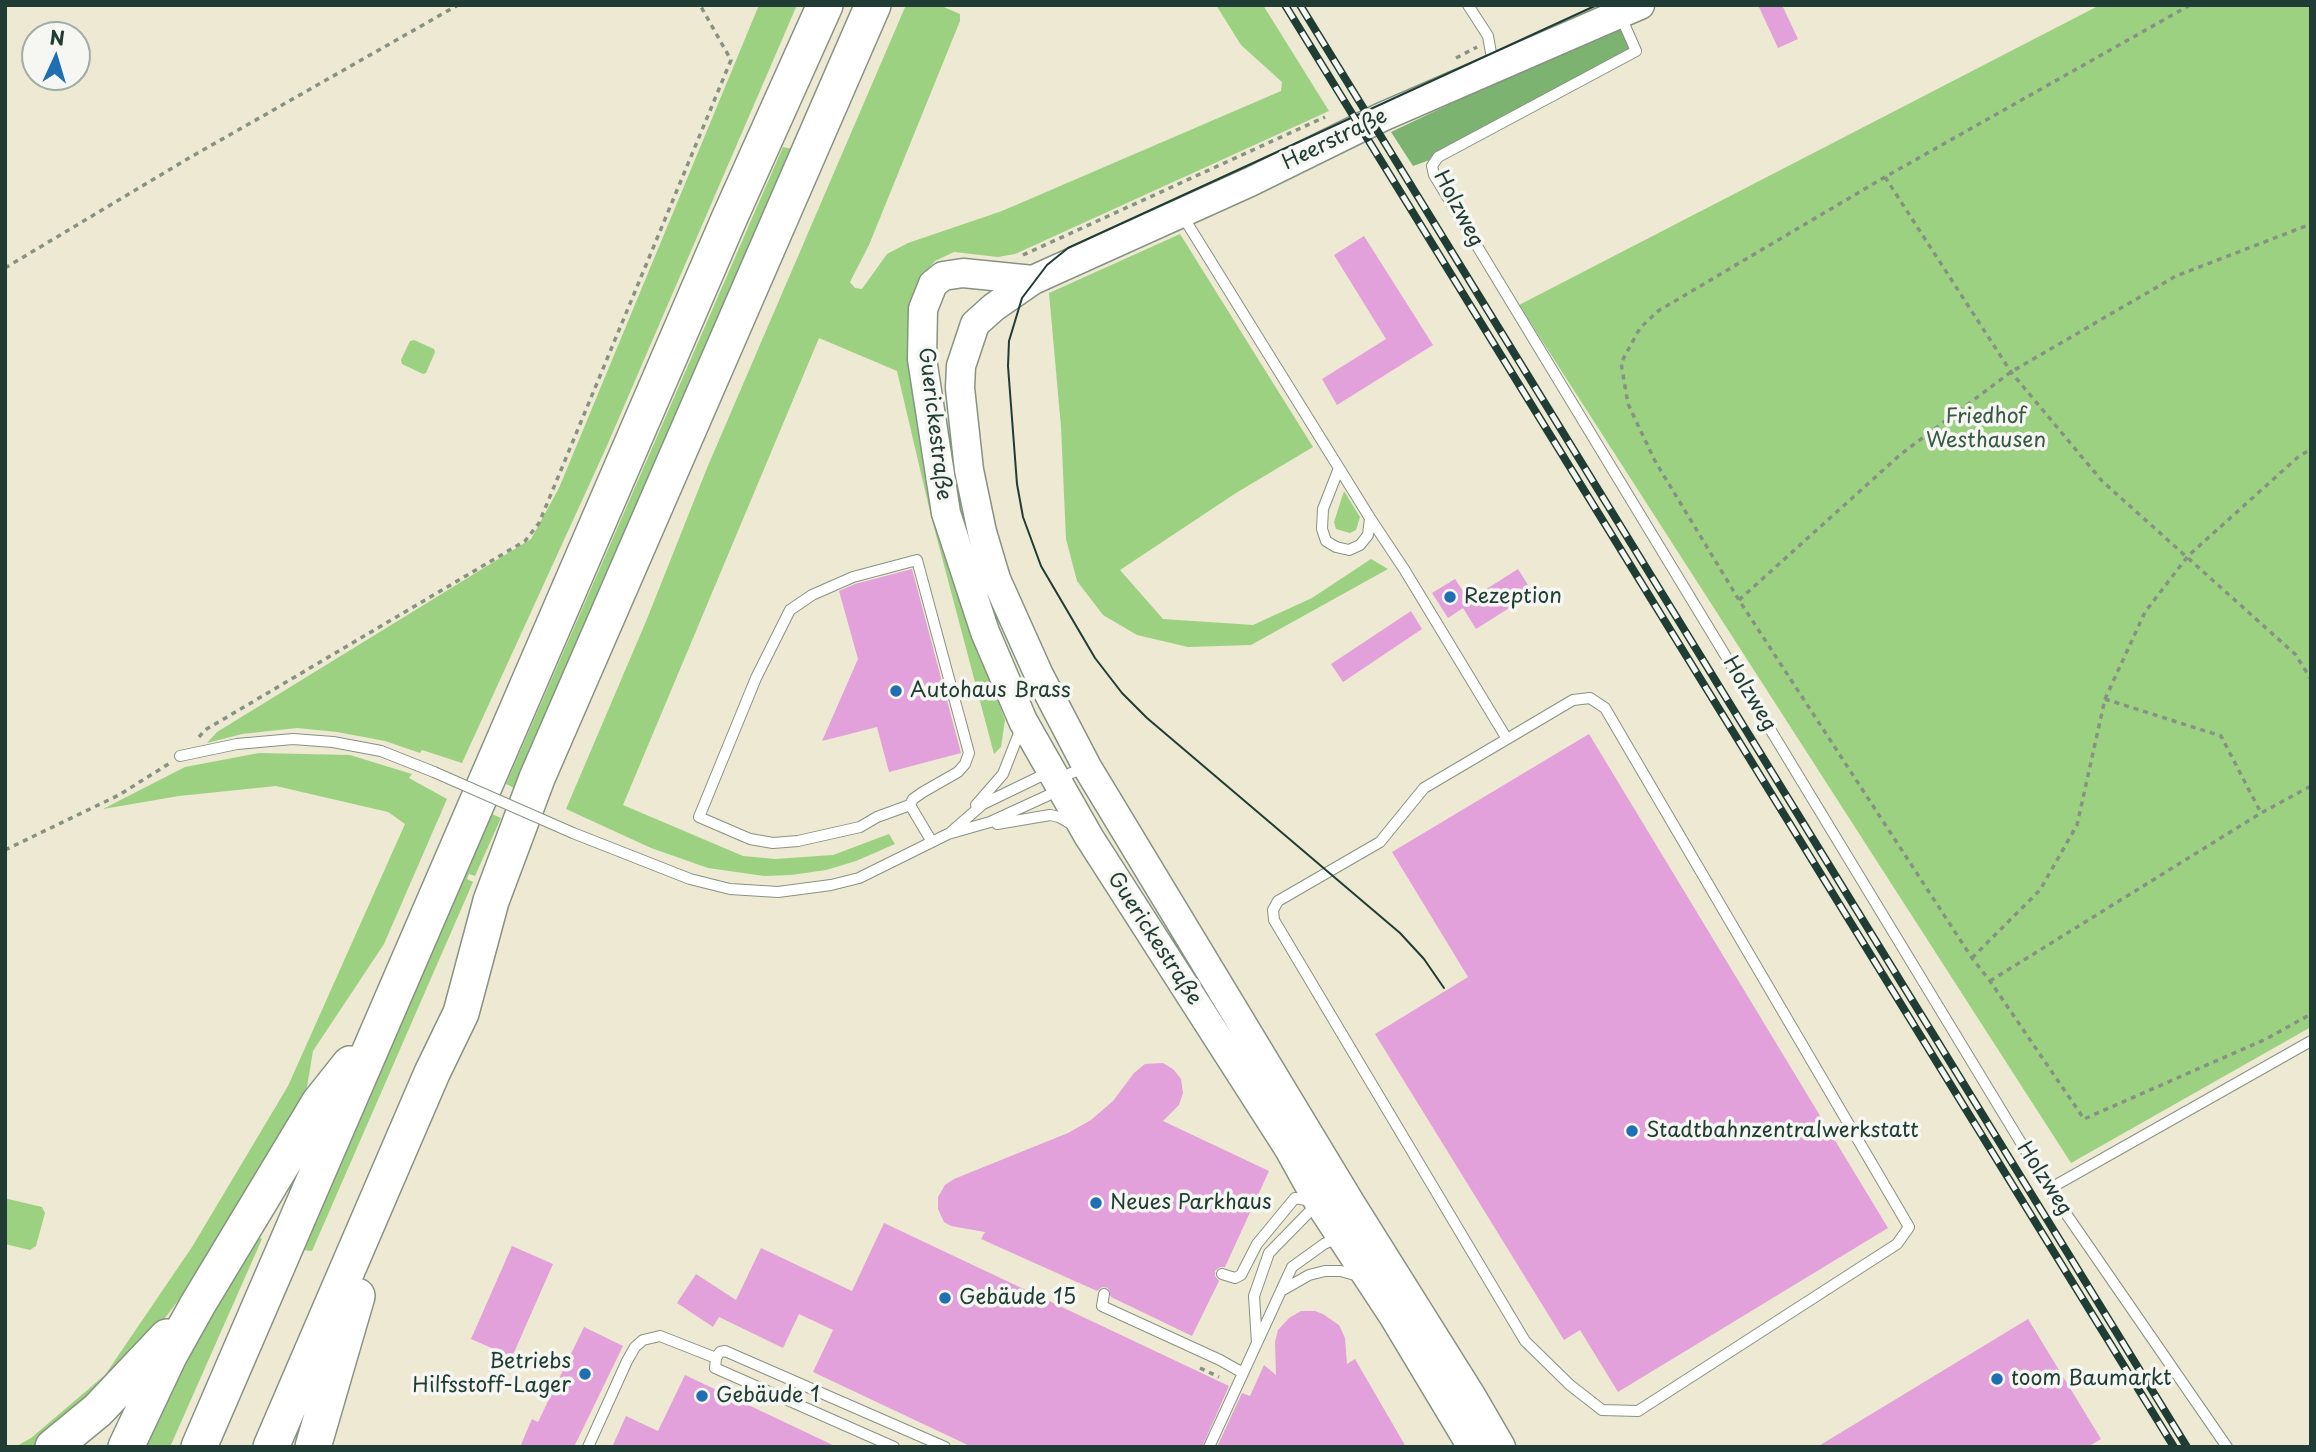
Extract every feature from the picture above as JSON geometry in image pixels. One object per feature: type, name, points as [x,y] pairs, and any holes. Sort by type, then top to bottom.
[{"type":"highway","points":[[199,1447],[729,219],[825,5]]},
{"type":"highway","points":[[248,1447],[431,1022],[491,901],[542,766],[873,5]]},
{"type":"highway","points":[[313,1447],[360,1288],[442,1077],[491,901]]},
{"type":"highway","points":[[271,1447],[432,1073],[461,1013]]},
{"type":"highway","points":[[126,1447],[169,1356],[198,1304],[319,1103],[379,1028]]},
{"type":"highway","points":[[53,1447],[106,1402],[198,1304]]},
{"type":"main road","name":"Heerstraße","points":[[1025,269],[1181,213],[1382,117],[1630,10]]},
{"type":"main road","name":"Guerickestraße","points":[[1025,269],[943,276],[933,284],[923,309],[922,359],[946,513],[985,632],[1023,721],[1089,837],[1289,1149],[1472,1397],[1501,1447]]},
{"type":"main road","name":"Guerickestraße","points":[[1025,269],[994,307],[975,324],[961,366],[960,388],[969,470],[996,579],[1039,675],[1087,767],[1338,1213],[1368,1279],[1394,1317],[1472,1447]]},
{"type":"lane","points":[[1468,5],[1488,36],[1491,53],[1505,64]]},
{"type":"lane","name":"Holzweg","points":[[1630,10],[1636,51],[1438,157],[1432,166],[1434,175],[2049,1189],[2227,1447]]},
{"type":"lane","points":[[1181,213],[1507,739]]},
{"type":"lane","points":[[1339,468],[1321,518],[1321,529],[1326,541],[1349,550],[1360,545],[1368,535],[1370,518]]},
{"type":"lane","points":[[917,560],[969,753],[958,772],[923,792],[913,799],[910,805],[877,817],[860,827],[773,844],[750,839],[699,817],[756,678],[790,611],[811,595],[853,577],[917,560]]},
{"type":"lane","points":[[1590,698],[1605,708],[1909,1227],[1897,1244],[1638,1411],[1602,1410],[1570,1385],[1525,1341],[1274,920],[1275,905],[1279,901],[1380,842],[1423,788],[1507,739],[1573,700],[1590,698]]},
{"type":"lane","points":[[948,834],[1003,774],[1023,721]]},
{"type":"lane","points":[[180,756],[237,744],[293,739],[333,742],[381,751],[573,833],[690,879],[730,889],[778,892],[831,886],[859,878],[948,834],[990,822],[1051,794],[1055,779]]},
{"type":"lane","points":[[948,834],[983,804],[1041,776],[1055,779],[1087,767]]},
{"type":"lane","points":[[910,805],[932,842]]},
{"type":"lane","points":[[948,834],[1050,815],[1064,819],[1089,837]]},
{"type":"lane","points":[[2049,1189],[2311,1041]]},
{"type":"lane","points":[[1222,1274],[1235,1278],[1241,1275],[1257,1244],[1295,1198],[1338,1213]]},
{"type":"lane","points":[[1209,1447],[1292,1267],[1324,1244],[1338,1213]]},
{"type":"lane","points":[[1256,1343],[1254,1296],[1269,1253],[1338,1213]]},
{"type":"lane","points":[[1280,1292],[1309,1275],[1325,1271],[1341,1271],[1368,1279]]},
{"type":"lane","points":[[1104,1294],[1102,1306],[1243,1373]]},
{"type":"lane","points":[[588,1447],[627,1361],[635,1347],[643,1340],[660,1336],[716,1358]]},
{"type":"lane","points":[[894,1447],[715,1368],[716,1358],[724,1351],[945,1447]]},
{"type":"path","points":[[5,268],[189,158],[458,5]]},
{"type":"path","points":[[5,850],[119,795],[180,756],[205,730],[525,541],[539,523],[731,61],[700,5]]},
{"type":"path","points":[[2190,5],[1885,177],[1658,311],[1640,328],[1621,363],[1628,404],[1656,461],[1738,600],[1972,958],[2084,1119],[2266,1039],[2311,1014]]},
{"type":"path","points":[[1025,269],[1318,120]]},
{"type":"path","points":[[1885,177],[2011,372],[2102,481],[2295,654],[2311,679]]},
{"type":"path","points":[[1738,600],[1901,454],[2011,372],[2176,276],[2311,225]]},
{"type":"path","points":[[1972,958],[2040,890],[2077,825],[2105,699],[2145,612],[2188,556],[2298,457],[2311,449]]},
{"type":"path","points":[[2105,699],[2221,736],[2261,813]]},
{"type":"path","points":[[1990,981],[2261,813],[2311,786]]},
{"type":"path","points":[[1197,1367],[1229,1382]]},
{"type":"green space","points":[[759,5],[797,5],[606,448],[462,763],[385,741],[297,728],[242,734],[207,743],[217,732],[531,539],[559,488]]},
{"type":"green space","points":[[906,5],[939,5],[960,14],[960,21],[869,245],[850,282],[855,288],[862,289],[887,254],[908,243],[1002,211],[1281,91],[1282,82],[1241,45],[1216,5],[1263,5],[1329,111],[1015,254],[998,257],[954,252],[935,261],[924,274],[975,639],[1005,720],[1001,747],[994,754],[931,516],[897,371],[819,338],[623,805],[743,856],[775,859],[833,855],[889,834],[895,844],[856,861],[826,870],[791,875],[764,876],[708,868],[651,848],[566,809],[647,619],[707,468]]},
{"type":"green space","name":"Friedhof Westhausen","points":[[2100,5],[2311,5],[2311,1027],[2071,1163],[1519,305]]},
{"type":"green space","points":[[1623,22],[1636,51],[1438,157],[1413,166],[1391,132]]},
{"type":"green space","points":[[783,147],[792,149],[514,788],[506,784]]},
{"type":"green space","points":[[1180,234],[1313,447],[1236,493],[1120,570],[1163,619],[1253,625],[1312,598],[1371,559],[1388,569],[1251,645],[1188,647],[1137,635],[1103,615],[1077,581],[1066,539],[1061,427],[1049,293]]},
{"type":"green space","points":[[414,340],[434,349],[435,352],[426,373],[423,374],[402,364],[401,360],[410,341]]},
{"type":"green space","points":[[1344,491],[1360,517],[1356,530],[1350,533],[1336,529],[1334,522]]},
{"type":"green space","points":[[259,753],[350,755],[412,774],[409,778],[447,799],[384,944],[313,1051],[304,1105],[223,1241],[159,1326],[63,1426],[31,1447],[15,1447],[31,1438],[105,1375],[192,1247],[288,1086],[405,824],[388,812],[276,786],[179,796],[103,809],[185,767]]},
{"type":"green space","points":[[492,814],[501,818],[475,876],[469,874],[467,879],[473,882],[312,1251],[302,1250]]},
{"type":"green space","points":[[5,1200],[42,1207],[45,1213],[36,1246],[30,1250],[5,1244]]},
{"type":"green space","points":[[253,1234],[262,1239],[170,1447],[133,1447]]},
{"type":"building","points":[[1758,5],[1782,5],[1798,39],[1778,48]]},
{"type":"building","points":[[1364,236],[1433,345],[1337,405],[1322,379],[1386,339],[1334,255]]},
{"type":"building","points":[[912,569],[961,753],[889,772],[877,727],[822,741],[858,659],[839,591]]},
{"type":"building","points":[[1518,569],[1533,593],[1476,629],[1463,608],[1448,618],[1432,593],[1455,579],[1469,600]]},
{"type":"building","points":[[1411,611],[1422,629],[1343,682],[1331,664]]},
{"type":"building","name":"Stadtbahnzentralwerkstatt","points":[[1589,734],[1888,1228],[1618,1392],[1580,1330],[1564,1340],[1375,1034],[1468,977],[1392,852]]},
{"type":"building","name":"Neues Parkhaus","points":[[1163,1063],[1173,1069],[1181,1079],[1183,1093],[1179,1105],[1163,1121],[1269,1171],[1225,1267],[1215,1271],[1219,1281],[1192,1336],[1111,1297],[1108,1288],[1102,1287],[1097,1291],[981,1239],[985,1232],[951,1226],[944,1222],[938,1209],[938,1197],[945,1185],[954,1179],[1068,1133],[1091,1120],[1113,1101],[1134,1073],[1145,1064]]},
{"type":"building","name":"Gebäude 15","points":[[884,1223],[1229,1386],[1202,1447],[972,1447],[813,1372],[833,1330],[799,1314],[783,1348],[719,1317],[713,1327],[677,1303],[696,1274],[736,1300],[761,1248],[852,1291]]},
{"type":"building","points":[[512,1246],[553,1264],[512,1357],[471,1339]]},
{"type":"building","points":[[1301,1311],[1315,1311],[1339,1325],[1345,1338],[1347,1364],[1355,1359],[1406,1447],[1217,1447],[1242,1393],[1250,1396],[1264,1365],[1276,1375],[1275,1342],[1278,1330],[1289,1318]]},
{"type":"building","name":"toom Baumarkt","points":[[2028,1319],[2101,1439],[2088,1447],[1817,1447]]},
{"type":"building","name":"Betriebs Hilfsstoff-Lager","points":[[584,1327],[623,1346],[574,1447],[520,1447],[532,1419],[538,1422]]},
{"type":"building","name":"Gebäude 1","points":[[685,1375],[837,1447],[612,1447],[626,1416],[658,1431]]},
{"type":"tram line","points":[[1444,988],[1424,959],[1400,933],[1147,718],[1122,693],[1095,658],[1041,566],[1023,517],[1017,484],[1008,366],[1009,341],[1022,298],[1047,265],[1068,248],[1597,5]]},
{"type":"railway","points":[[1285,5],[2174,1447]]},
{"type":"railway","points":[[1300,5],[2187,1447]]},
{"type":"place","name":"Rezeption","points":[[1450,597]]},
{"type":"place","name":"Autohaus Brass","points":[[896,691]]},
{"type":"place","name":"Stadtbahnzentralwerkstatt","points":[[1632,1131]]},
{"type":"place","name":"Neues Parkhaus","points":[[1096,1203]]},
{"type":"place","name":"Gebäude 15","points":[[945,1298]]},
{"type":"place","name":"Betriebs Hilfsstoff-Lager","points":[[585,1374]]},
{"type":"place","name":"toom Baumarkt","points":[[1997,1379]]},
{"type":"place","name":"Gebäude 1","points":[[702,1396]]}]
